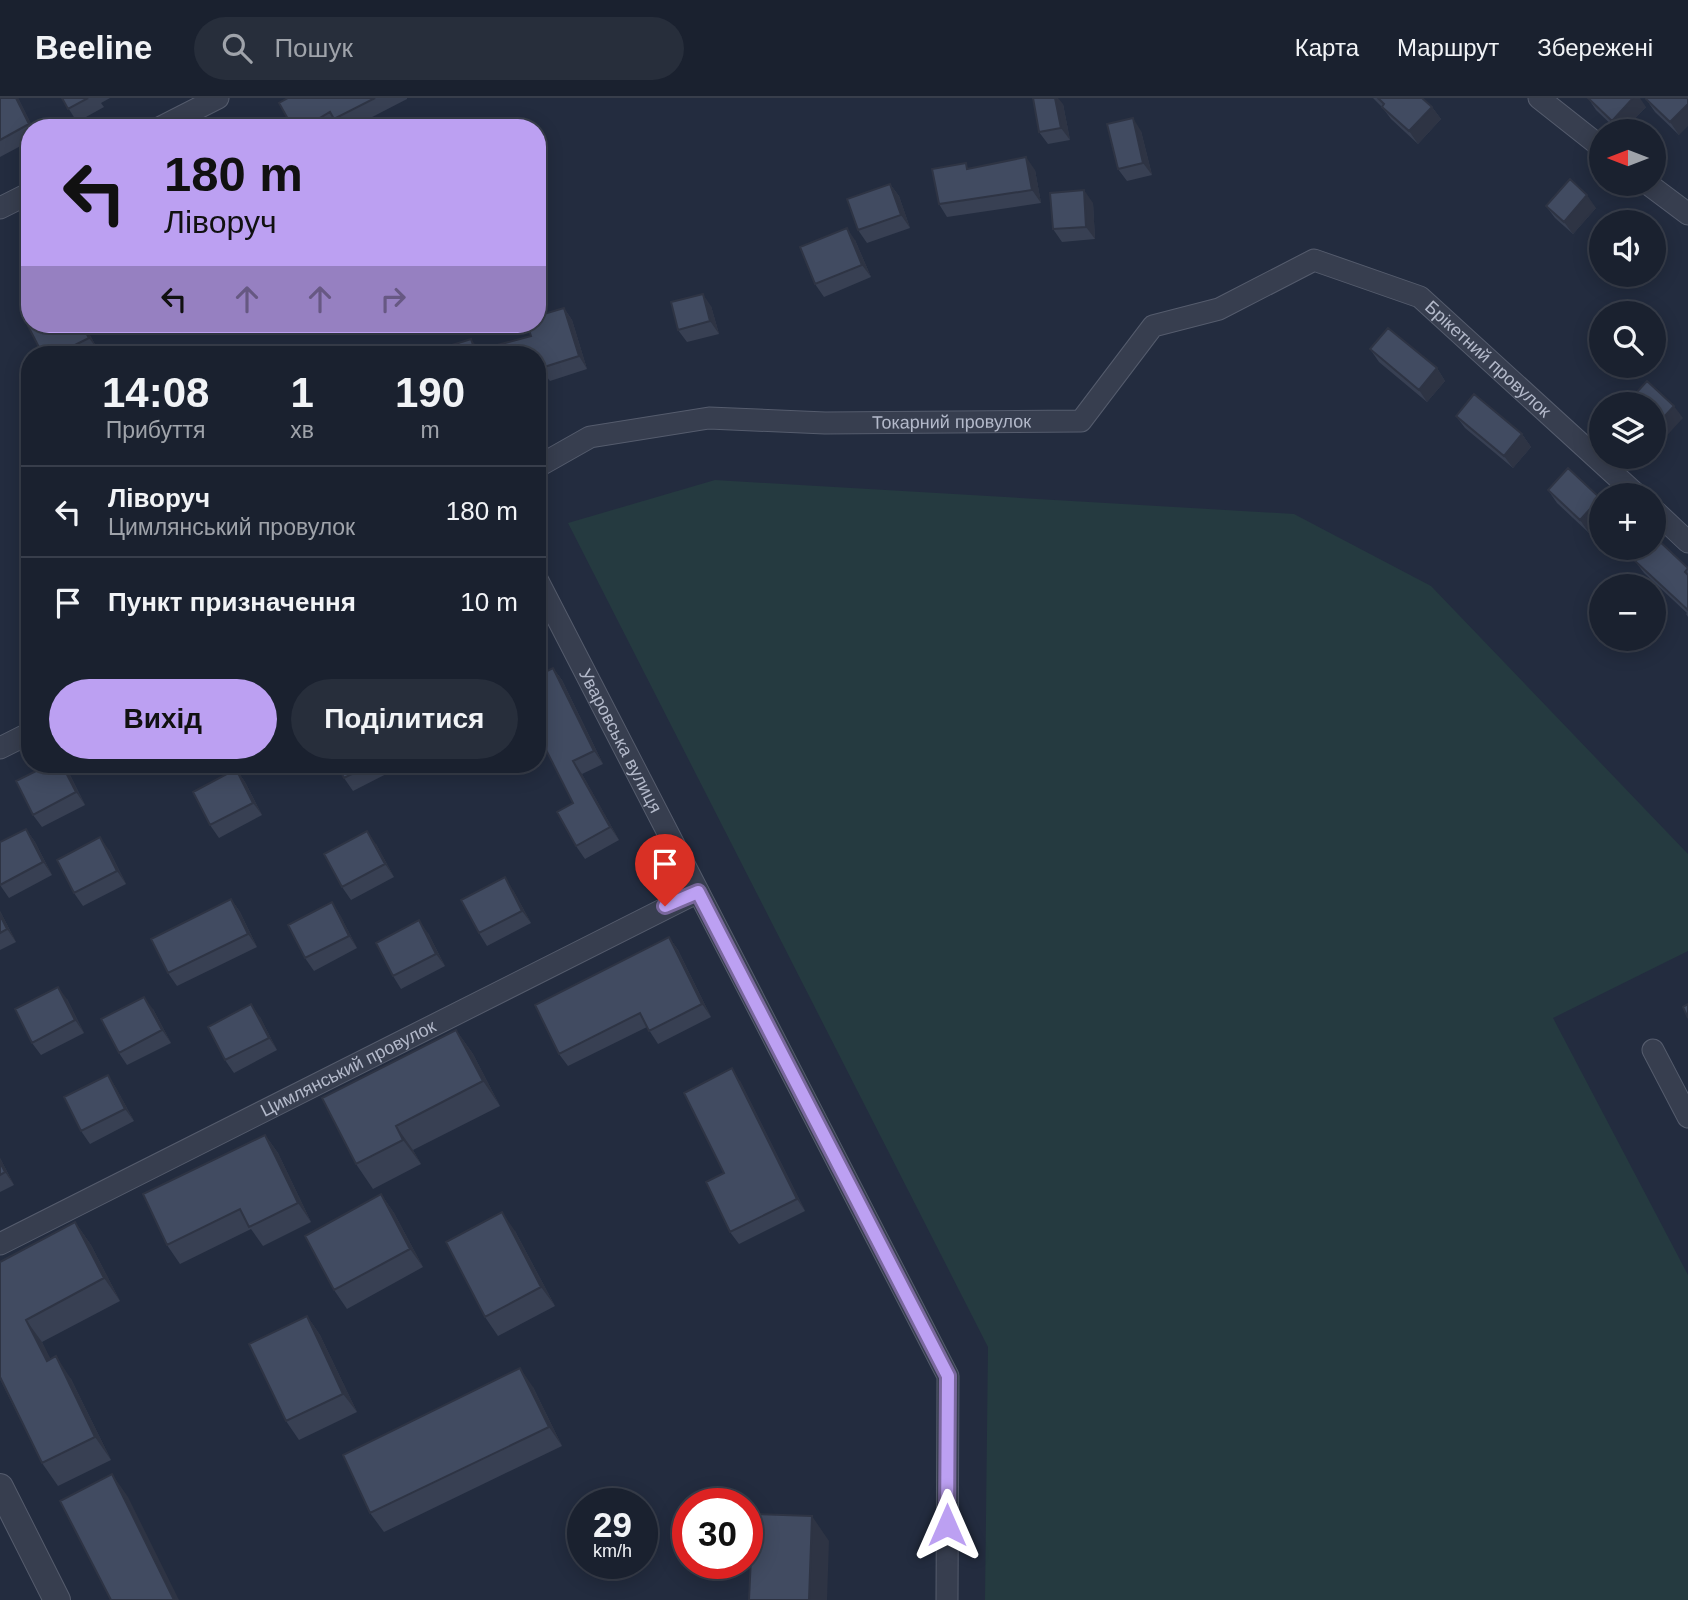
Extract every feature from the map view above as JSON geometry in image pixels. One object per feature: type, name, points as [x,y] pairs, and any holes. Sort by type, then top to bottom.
[{"type":"street","points":[[177,119],[218,98]]},
{"type":"street","points":[[1539,98],[1589,138]]},
{"type":"street","points":[[1664,196],[1688,214]]},
{"type":"street","points":[[0,208],[21,198]]},
{"type":"street","name":"Токарний провулок","points":[[546,462],[590,437],[709,418],[825,423],[1081,421],[1153,326],[1219,309],[1314,260]]},
{"type":"street","name":"Брiкетний провулок","points":[[1314,260],[1420,297],[1624,483]]},
{"type":"street","points":[[1666,521],[1688,542]]},
{"type":"street","name":"Уваровська вулиця","points":[[546,596],[948,1376],[947,1600]]},
{"type":"street","points":[[0,748],[21,738]]},
{"type":"street","name":"Цимлянський провулок","points":[[0,1244],[698,892]]},
{"type":"street","points":[[1653,1050],[1688,1117]]},
{"type":"street","points":[[0,1487],[57,1600]]},
{"type":"green space","points":[[715,480],[1294,514],[1431,586],[1688,854],[1688,951],[1553,1018],[1688,1275],[1688,1600],[985,1600],[988,1347],[568,523]]},
{"type":"building","points":[[0,98],[16,98],[26,119],[21,119],[21,128],[0,140]]},
{"type":"building","points":[[62,98],[88,98],[68,109]]},
{"type":"building","points":[[288,98],[375,98],[334,119],[330,112],[318,119],[288,119],[279,103]]},
{"type":"building","points":[[1033,98],[1055,98],[1061,128],[1039,132]]},
{"type":"building","points":[[1378,98],[1422,98],[1432,107],[1409,131],[1382,107],[1384,104]]},
{"type":"building","points":[[1588,98],[1633,98],[1614,119],[1610,119]]},
{"type":"building","points":[[1647,98],[1688,98],[1688,104],[1670,122]]},
{"type":"building","points":[[1133,118],[1143,163],[1118,169],[1107,124]]},
{"type":"building","points":[[1026,157],[1032,190],[939,204],[932,169],[966,163],[967,169]]},
{"type":"building","points":[[1570,179],[1587,195],[1564,222],[1546,206]]},
{"type":"building","points":[[890,184],[901,215],[858,230],[847,199]]},
{"type":"building","points":[[1084,190],[1086,227],[1053,229],[1050,193]]},
{"type":"building","points":[[847,228],[862,265],[815,284],[800,247]]},
{"type":"building","points":[[703,294],[710,321],[678,330],[671,302]]},
{"type":"building","points":[[564,308],[579,356],[546,366],[546,346],[494,346],[531,336],[530,333],[546,333],[546,313]]},
{"type":"building","points":[[1388,328],[1437,368],[1419,390],[1370,349]]},
{"type":"building","points":[[32,333],[86,333],[89,338],[73,346],[38,346]]},
{"type":"building","points":[[471,339],[473,346],[449,346]]},
{"type":"building","points":[[1647,381],[1659,392],[1637,392]]},
{"type":"building","points":[[1474,394],[1522,434],[1504,456],[1456,416]]},
{"type":"building","points":[[1666,399],[1674,406],[1666,415]]},
{"type":"building","points":[[1568,468],[1589,488],[1589,510],[1580,520],[1548,490]]},
{"type":"building","points":[[1666,547],[1688,568],[1685,572],[1688,575],[1688,610],[1666,590],[1666,574],[1649,574],[1635,561],[1666,560]]},
{"type":"building","points":[[553,668],[594,751],[573,761],[610,827],[576,846],[557,812],[573,803],[546,750],[546,672]]},
{"type":"building","points":[[32,773],[66,773],[76,792],[33,815],[16,781]]},
{"type":"building","points":[[229,773],[238,773],[253,803],[210,825],[193,792]]},
{"type":"building","points":[[341,773],[354,773],[344,778]]},
{"type":"building","points":[[26,829],[43,862],[0,885],[0,842]]},
{"type":"building","points":[[367,831],[385,864],[342,887],[324,854]]},
{"type":"building","points":[[100,837],[117,871],[74,893],[57,860]]},
{"type":"building","points":[[505,877],[522,911],[479,933],[461,900]]},
{"type":"building","points":[[231,899],[248,934],[168,973],[151,939]]},
{"type":"building","points":[[332,902],[349,936],[305,958],[288,925]]},
{"type":"building","points":[[0,915],[7,929],[0,933]]},
{"type":"building","points":[[419,920],[436,954],[393,976],[376,943]]},
{"type":"building","points":[[669,937],[702,1004],[649,1031],[640,1013],[559,1054],[535,1005]]},
{"type":"building","points":[[58,987],[75,1020],[32,1043],[15,1009]]},
{"type":"building","points":[[144,997],[162,1030],[119,1053],[101,1019]]},
{"type":"building","points":[[251,1004],[269,1038],[225,1060],[208,1027]]},
{"type":"building","points":[[1688,1004],[1688,1018],[1683,1007]]},
{"type":"building","points":[[456,1030],[483,1081],[396,1126],[403,1140],[356,1164],[322,1098]]},
{"type":"building","points":[[732,1068],[797,1199],[730,1232],[706,1182],[724,1173],[684,1093]]},
{"type":"building","points":[[108,1075],[125,1109],[81,1131],[64,1097]]},
{"type":"building","points":[[265,1135],[298,1203],[249,1227],[240,1209],[167,1245],[143,1194]]},
{"type":"building","points":[[0,1162],[5,1172],[0,1175]]},
{"type":"building","points":[[381,1194],[410,1249],[334,1290],[305,1236]]},
{"type":"building","points":[[502,1212],[541,1287],[485,1317],[446,1242]]},
{"type":"building","points":[[75,1222],[104,1278],[26,1320],[47,1361],[56,1356],[95,1437],[42,1463],[0,1377],[0,1262]]},
{"type":"building","points":[[307,1316],[343,1394],[286,1421],[249,1344]]},
{"type":"building","points":[[520,1368],[549,1427],[370,1513],[343,1455]]},
{"type":"building","points":[[112,1474],[174,1600],[111,1600],[60,1501]]},
{"type":"building","points":[[763,1514],[812,1516],[809,1600],[749,1600],[750,1579],[763,1579]]},
{"type":"route","points":[[665,906],[698,892],[948,1376],[947,1525]]}]
